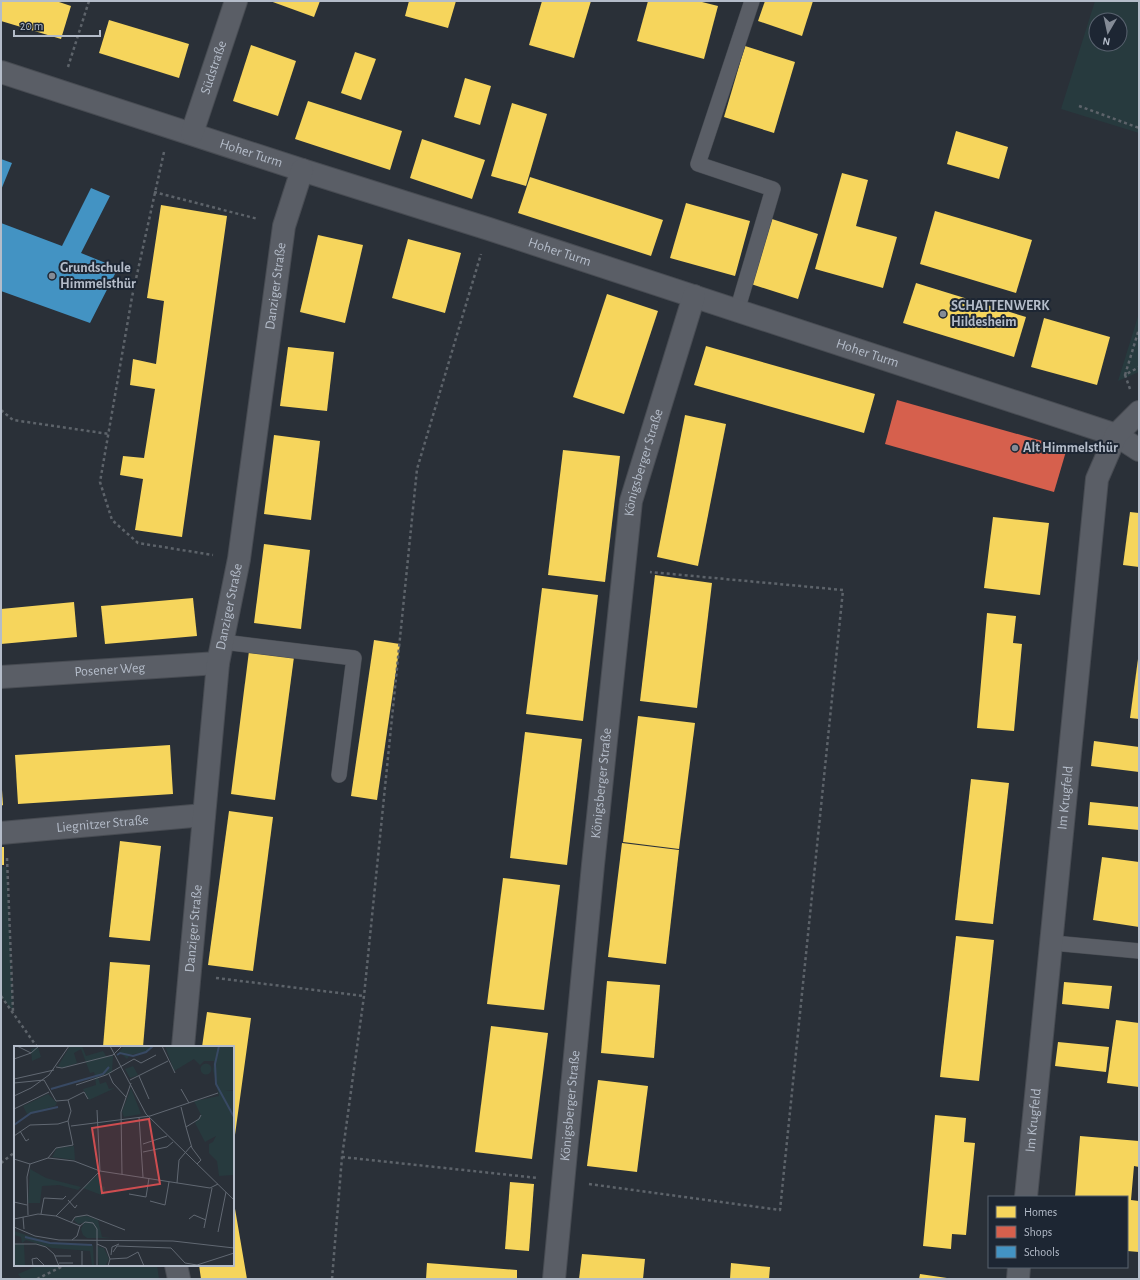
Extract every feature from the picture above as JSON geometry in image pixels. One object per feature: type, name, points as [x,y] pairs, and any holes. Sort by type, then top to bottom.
[{"type":"street","name":"Südstraße","points":[[192,133],[236,1]]},
{"type":"street","name":"Hoher Turm","points":[[1,72],[302,170],[489,228],[1116,435],[1139,450]]},
{"type":"street","name":"Danziger Straße","points":[[184,1046],[218,663],[239,559],[284,226],[302,170]]},
{"type":"street","name":"Königsberger Straße","points":[[554,1279],[592,865],[631,501],[694,296]]},
{"type":"street","name":"Im Krugfeld","points":[[1026,1196],[1053,942],[1097,479],[1116,435],[1139,412]]},
{"type":"street","name":"Posener Weg","points":[[1,677],[218,663]]},
{"type":"street","name":"Liegnitzer Straße","points":[[3,832],[204,815]]},
{"type":"street","points":[[176,1266],[179,1279]]},
{"type":"street","points":[[1018,1279],[1019,1268]]},
{"type":"lane","points":[[737,311],[774,189],[698,164],[752,1]]},
{"type":"lane","points":[[223,642],[354,658],[339,774]]},
{"type":"lane","points":[[1053,942],[1139,951]]},
{"type":"path","points":[[60,92],[89,1]]},
{"type":"path","points":[[1079,106],[1139,128]]},
{"type":"path","points":[[160,162],[132,297],[100,482],[112,520],[138,543],[239,559]]},
{"type":"path","points":[[154,192],[284,226]]},
{"type":"path","points":[[332,1279],[342,1157],[364,996],[417,469],[489,228]]},
{"type":"path","points":[[1125,375],[1139,329]]},
{"type":"path","points":[[1,410],[13,420],[109,434]]},
{"type":"path","points":[[342,1157],[563,1180],[780,1210],[843,590],[624,570]]},
{"type":"path","points":[[3,832],[13,1011]]},
{"type":"path","points":[[190,974],[364,996]]},
{"type":"path","points":[[1,996],[36,1046]]},
{"type":"path","points":[[1,1163],[14,1153]]},
{"type":"path","points":[[38,1279],[63,1266]]},
{"type":"green space","points":[[1095,1],[1139,1],[1139,133],[1061,109],[1088,23],[1088,52],[1128,52],[1128,12],[1092,12]]},
{"type":"green space","points":[[1139,313],[1139,372],[1118,381]]},
{"type":"green space","points":[[1,867],[7,867],[13,1011],[1,996]]},
{"type":"green space","points":[[37,1266],[157,1266],[159,1279],[22,1279],[18,1274]]},
{"type":"building: Homes","points":[[1,1],[56,1],[71,6],[61,39],[1,21]]},
{"type":"building: Homes","points":[[270,1],[320,1],[314,17]]},
{"type":"building: Homes","points":[[409,1],[456,1],[448,28],[405,16]]},
{"type":"building: Homes","points":[[542,1],[591,1],[574,58],[529,45]]},
{"type":"building: Homes","points":[[648,1],[698,1],[718,6],[704,59],[637,41]]},
{"type":"building: Homes","points":[[765,1],[813,1],[802,36],[758,21]]},
{"type":"building: Homes","points":[[109,20],[189,44],[179,78],[99,53]]},
{"type":"building: Homes","points":[[251,45],[296,61],[278,116],[233,101]]},
{"type":"building: Homes","points":[[745,46],[795,62],[774,133],[724,117]]},
{"type":"building: Homes","points":[[355,52],[376,59],[361,100],[341,93]]},
{"type":"building: Homes","points":[[465,78],[491,86],[480,125],[454,117]]},
{"type":"building: Homes","points":[[308,101],[402,131],[390,170],[295,139]]},
{"type":"building: Homes","points":[[512,103],[547,114],[526,186],[491,176]]},
{"type":"building: Homes","points":[[956,131],[1008,147],[999,179],[947,164]]},
{"type":"building: Homes","points":[[422,139],[485,160],[472,199],[410,178]]},
{"type":"building: Homes","points":[[842,173],[868,180],[856,226],[897,237],[883,288],[815,269]]},
{"type":"building: Homes","points":[[530,177],[663,220],[651,256],[518,213]]},
{"type":"building: Homes","points":[[686,203],[750,221],[735,276],[670,258]]},
{"type":"building: Homes","points":[[161,205],[227,216],[182,537],[135,530],[143,479],[120,475],[123,456],[144,458],[155,389],[130,385],[133,359],[156,364],[164,301],[147,298]]},
{"type":"building: Homes","points":[[935,211],[1032,240],[1016,293],[920,264]]},
{"type":"building: Homes","points":[[772,219],[818,234],[798,299],[751,284]]},
{"type":"building: Homes","points":[[318,235],[363,245],[345,323],[300,312]]},
{"type":"building: Homes","points":[[408,239],[461,253],[445,313],[392,298]]},
{"type":"building: Homes","name":"SCHATTENWERK Hildesheim","points":[[916,283],[1026,317],[1014,357],[903,323]]},
{"type":"building: Homes","points":[[607,294],[658,311],[624,414],[573,397]]},
{"type":"building: Homes","points":[[1044,318],[1110,337],[1097,385],[1031,367]]},
{"type":"building: Homes","points":[[706,346],[875,394],[864,433],[694,385]]},
{"type":"building: Homes","points":[[288,347],[334,352],[327,411],[280,406]]},
{"type":"building: Homes","points":[[685,415],[726,424],[698,566],[657,557]]},
{"type":"building: Homes","points":[[274,435],[320,441],[311,520],[264,514]]},
{"type":"building: Homes","points":[[563,450],[620,456],[605,582],[548,575]]},
{"type":"building: Homes","points":[[1130,512],[1139,513],[1139,567],[1123,565]]},
{"type":"building: Homes","points":[[993,517],[1049,523],[1040,595],[984,588]]},
{"type":"building: Homes","points":[[264,544],[310,550],[301,629],[254,623]]},
{"type":"building: Homes","points":[[655,575],[712,583],[697,708],[640,701]]},
{"type":"building: Homes","points":[[542,588],[598,595],[583,721],[526,714]]},
{"type":"building: Homes","points":[[193,598],[197,636],[105,644],[101,606]]},
{"type":"building: Homes","points":[[74,602],[77,637],[1,644],[1,609]]},
{"type":"building: Homes","points":[[987,613],[1016,616],[1013,643],[1022,644],[1014,731],[977,728]]},
{"type":"building: Homes","points":[[374,640],[400,644],[377,800],[351,796]]},
{"type":"building: Homes","points":[[249,651],[294,657],[275,800],[231,794]]},
{"type":"building: Homes","points":[[1139,659],[1139,719],[1130,718]]},
{"type":"building: Homes","points":[[638,716],[695,723],[679,849],[623,842]]},
{"type":"building: Homes","points":[[525,732],[582,739],[567,865],[510,858]]},
{"type":"building: Homes","points":[[1094,741],[1139,747],[1139,772],[1091,766]]},
{"type":"building: Homes","points":[[170,745],[173,794],[18,804],[15,755]]},
{"type":"building: Homes","points":[[971,779],[1009,783],[993,924],[955,920]]},
{"type":"building: Homes","points":[[1,790],[3,805],[1,806]]},
{"type":"building: Homes","points":[[1090,802],[1139,807],[1139,830],[1088,825]]},
{"type":"building: Homes","points":[[229,811],[273,817],[253,971],[208,965]]},
{"type":"building: Homes","points":[[120,841],[161,846],[150,941],[109,937]]},
{"type":"building: Homes","points":[[622,843],[679,850],[666,964],[608,957]]},
{"type":"building: Homes","points":[[1,847],[4,847],[4,865],[1,865]]},
{"type":"building: Homes","points":[[1102,857],[1139,862],[1139,927],[1093,920]]},
{"type":"building: Homes","points":[[503,878],[560,885],[544,1010],[487,1004]]},
{"type":"building: Homes","points":[[956,936],[994,940],[979,1081],[940,1077]]},
{"type":"building: Homes","points":[[110,962],[150,965],[143,1046],[103,1046]]},
{"type":"building: Homes","points":[[607,981],[660,985],[654,1058],[601,1053]]},
{"type":"building: Homes","points":[[1064,982],[1112,986],[1109,1009],[1062,1004]]},
{"type":"building: Homes","points":[[207,1012],[251,1018],[234,1142],[234,1046],[202,1046]]},
{"type":"building: Homes","points":[[1116,1020],[1139,1023],[1139,1087],[1107,1083]]},
{"type":"building: Homes","points":[[491,1026],[548,1033],[532,1159],[475,1152]]},
{"type":"building: Homes","points":[[1058,1042],[1109,1047],[1106,1072],[1055,1066]]},
{"type":"building: Homes","points":[[598,1080],[648,1086],[637,1172],[587,1166]]},
{"type":"building: Homes","points":[[935,1115],[966,1118],[964,1142],[975,1143],[966,1235],[952,1234],[951,1249],[923,1246]]},
{"type":"building: Homes","points":[[1080,1136],[1139,1141],[1139,1167],[1134,1166],[1131,1200],[1139,1201],[1139,1252],[1128,1251],[1128,1196],[1075,1196]]},
{"type":"building: Homes","points":[[510,1182],[534,1184],[529,1251],[505,1249]]},
{"type":"building: Homes","points":[[234,1203],[247,1279],[201,1279],[199,1266],[234,1266]]},
{"type":"building: Homes","points":[[582,1254],[645,1259],[643,1279],[579,1279]]},
{"type":"building: Homes","points":[[427,1263],[517,1270],[517,1279],[426,1279]]},
{"type":"building: Homes","points":[[731,1263],[770,1267],[769,1279],[730,1279]]},
{"type":"building: Homes","points":[[920,1274],[947,1278],[947,1279],[919,1279]]},
{"type":"building: Shops","points":[[897,400],[1067,448],[1054,492],[885,444]]},
{"type":"building: Schools","points":[[1,159],[12,163],[1,190]]},
{"type":"building: Schools","points":[[91,188],[110,196],[81,253],[118,268],[90,323],[1,291],[1,223],[62,246]]},
{"type":"place","name":"Grundschule Himmelsthür","points":[[52,276]]},
{"type":"place","name":"SCHATTENWERK Hildesheim","points":[[943,314]]},
{"type":"place","name":"Alt Himmelsthür","points":[[1015,448]]}]
